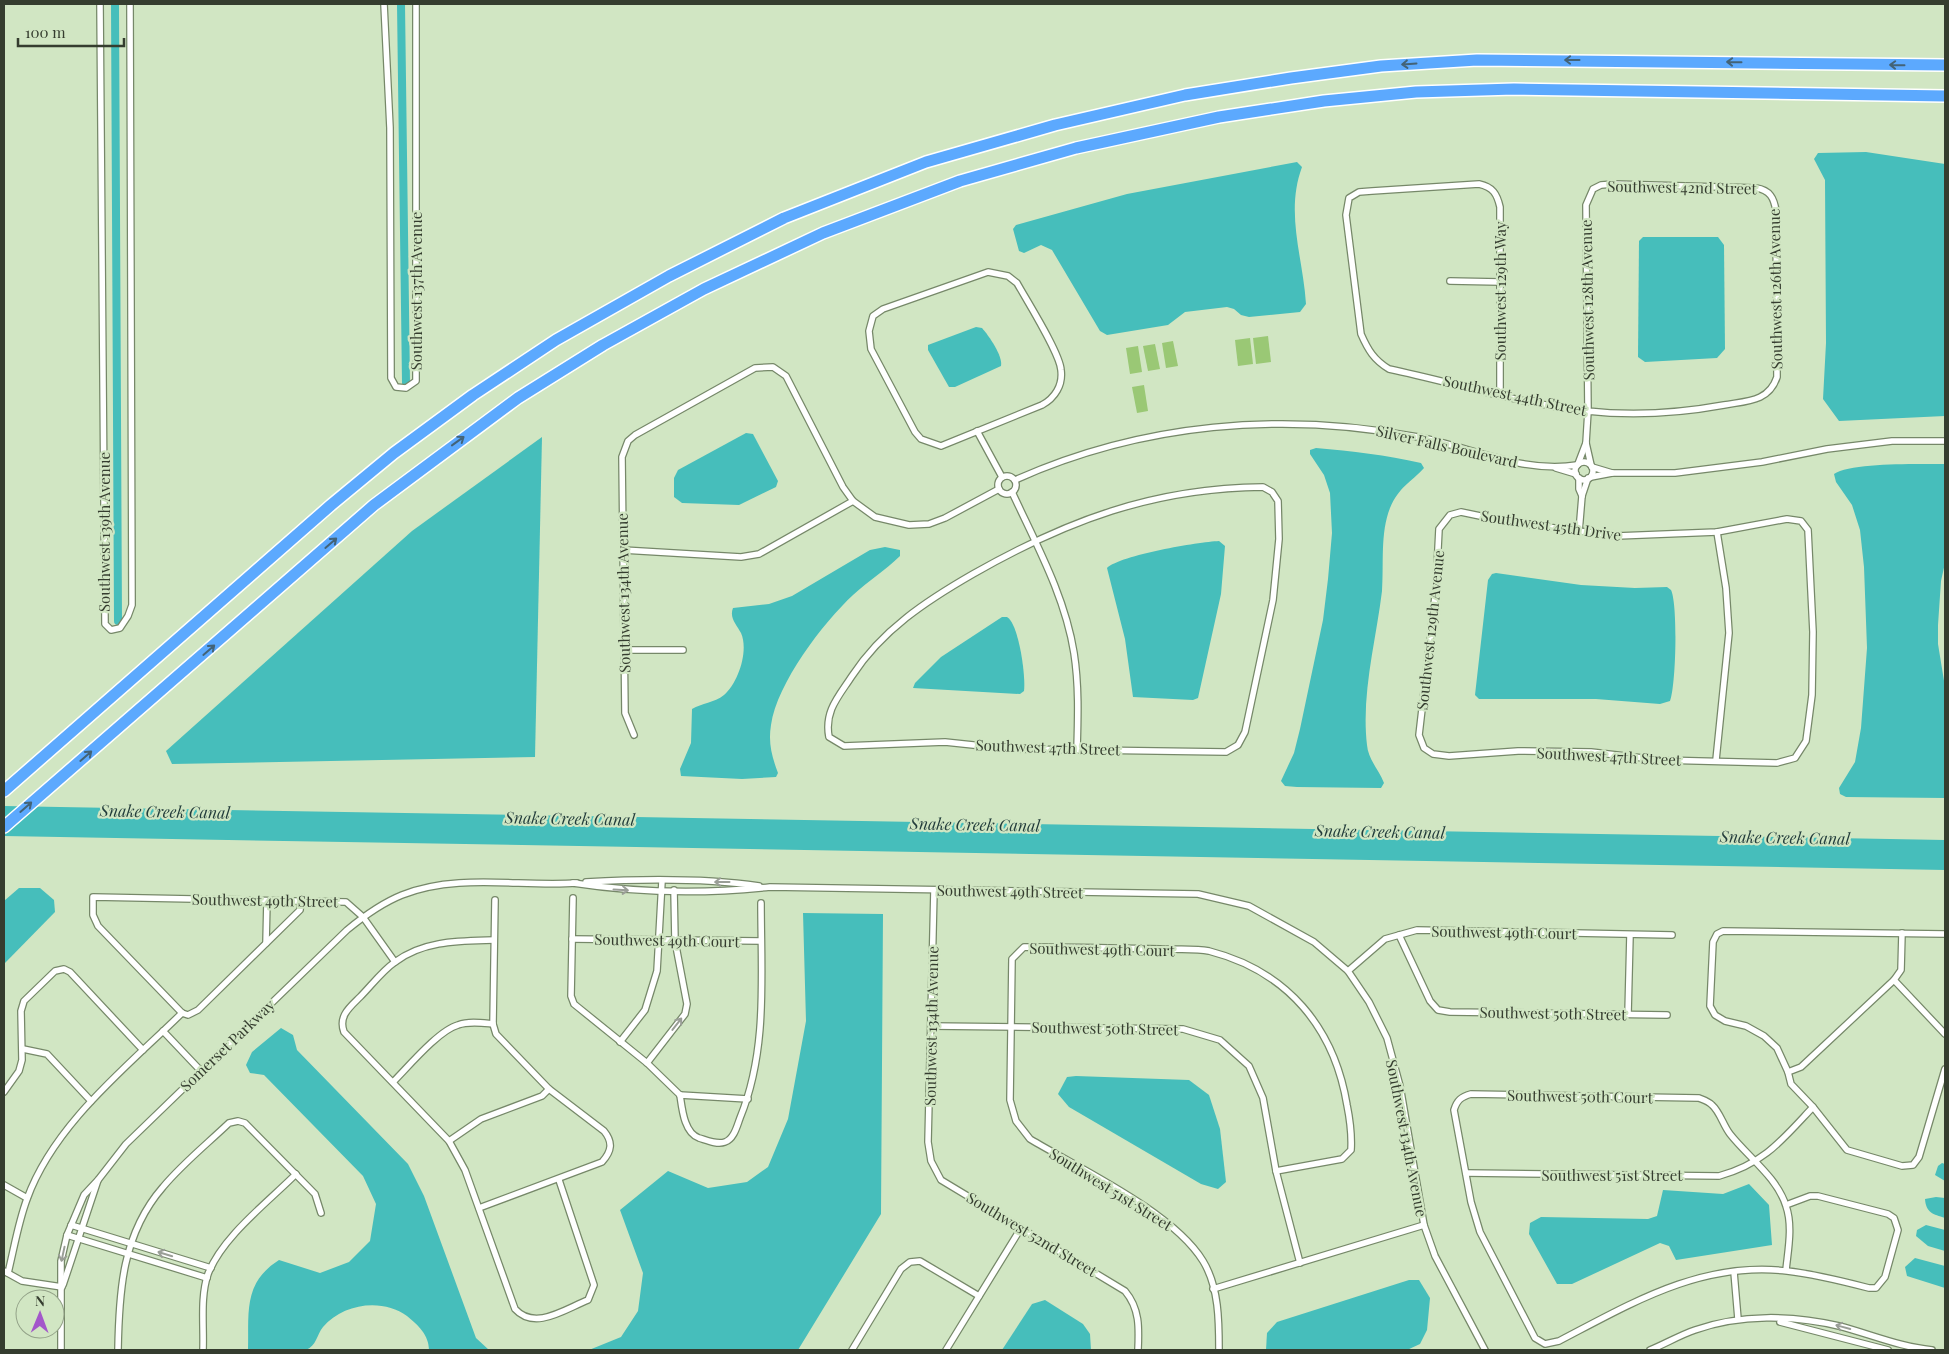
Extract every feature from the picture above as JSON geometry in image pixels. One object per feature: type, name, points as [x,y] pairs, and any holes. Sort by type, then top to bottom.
[{"type":"highway","points":[[6,789],[330,505],[394,453],[472,395],[556,340],[669,276],[784,218],[926,162],[1055,125],[1184,96],[1291,78],[1380,66],[1477,60],[1945,65]]},
{"type":"highway","points":[[4,827],[374,505],[518,398],[603,345],[704,289],[823,233],[960,181],[1076,148],[1219,117],[1324,101],[1416,92],[1524,89],[1945,96]]},
{"type":"street","name":"Southwest 139th Avenue","points":[[100,4],[105,624],[111,630],[120,628],[128,616],[132,605],[130,4]]},
{"type":"street","name":"Southwest 137th Avenue","points":[[384,4],[390,128],[391,378],[396,387],[406,388],[416,381],[416,4]]},
{"type":"street","name":"Southwest 129th Way","points":[[1373,357],[1361,334],[1346,215],[1349,198],[1359,192],[1479,184],[1493,190],[1498,196],[1500,207],[1500,394]]},
{"type":"street","name":"Southwest 42nd Street","points":[[1593,189],[1601,185],[1614,184],[1756,188],[1769,193]]},
{"type":"street","name":"Southwest 128th Avenue","points":[[1582,496],[1589,478],[1591,466],[1586,443],[1588,412],[1586,205],[1593,189]]},
{"type":"street","name":"Southwest 126th Avenue","points":[[1769,193],[1774,200],[1776,211],[1777,377],[1774,385]]},
{"type":"street","points":[[988,272],[1008,276],[1017,283],[1060,361],[1062,371],[1060,382],[1052,399],[977,431],[941,446],[931,444],[914,432],[871,349],[869,331],[873,316],[883,309],[988,272]]},
{"type":"street","points":[[1450,281],[1500,282]]},
{"type":"street","name":"Southwest 44th Street","points":[[1373,357],[1390,369],[1542,404],[1588,412],[1634,413],[1695,410],[1761,398],[1774,385]]},
{"type":"street","name":"Southwest 134th Avenue","points":[[634,735],[625,713],[622,457],[624,450],[634,435],[755,368],[773,367],[786,376],[853,501]]},
{"type":"street","name":"Silver Falls Boulevard","points":[[1015,480],[1096,449],[1179,431],[1238,424],[1303,424],[1364,428],[1420,437],[1501,459],[1556,468],[1589,478]]},
{"type":"street","points":[[977,431],[1002,477]]},
{"type":"street","points":[[1589,478],[1612,473],[1675,474],[1762,462],[1827,449],[1892,441],[1945,441]]},
{"type":"street","name":"Southwest 128th Avenue","points":[[1582,496],[1578,489],[1578,464],[1586,443]]},
{"type":"street","name":"Silver Falls Boulevard","points":[[1556,468],[1586,462],[1591,466]]},
{"type":"street","points":[[1591,466],[1612,473]]},
{"type":"street","points":[[1008,476],[1015,480],[1016,486],[1012,492],[1006,494],[999,489],[998,481],[1002,477],[1008,476]]},
{"type":"street","name":"Southwest 47th Street","points":[[1263,487],[1272,492],[1278,501],[1279,539],[1273,600],[1245,732],[1238,745],[1226,752],[1011,749],[946,742],[844,746],[829,736],[826,723],[832,706],[859,665],[892,628],[938,594],[1034,540],[1089,517],[1140,502],[1214,489],[1263,487]]},
{"type":"street","points":[[623,550],[741,557],[759,554],[853,501],[875,517],[892,523],[929,524],[946,518],[999,489]]},
{"type":"street","points":[[1012,492],[1055,583],[1074,652],[1078,688],[1077,749]]},
{"type":"street","points":[[1579,532],[1582,496]]},
{"type":"street","name":"Southwest 45th Drive","points":[[1450,515],[1461,512],[1509,522],[1616,536],[1717,532],[1787,519],[1801,521],[1808,530],[1813,632],[1812,695],[1806,741],[1795,758]]},
{"type":"street","name":"Southwest 129th Avenue","points":[[1424,748],[1419,735],[1436,588],[1439,529],[1450,515]]},
{"type":"street","points":[[1716,760],[1728,633],[1726,588],[1717,532]]},
{"type":"street","points":[[624,650],[683,650]]},
{"type":"street","name":"Southwest 47th Street","points":[[1424,748],[1433,754],[1449,756],[1518,752],[1591,752],[1660,760],[1778,763],[1795,758]]},
{"type":"street","name":"Southwest 49th Street","points":[[182,1013],[98,926],[93,915],[93,897],[346,902],[363,917],[401,895],[429,887],[490,882],[573,883],[616,880],[730,882],[770,887],[1198,894],[1249,906]]},
{"type":"street","points":[[620,1042],[646,1010],[656,971],[660,940],[662,881]]},
{"type":"street","points":[[647,1063],[685,1014],[687,1004],[674,940],[674,882]]},
{"type":"street","name":"Southwest 49th Street","points":[[573,883],[616,890],[662,891],[729,891],[770,887]]},
{"type":"street","name":"Southwest 134th Avenue","points":[[931,1161],[928,1142],[934,890]]},
{"type":"street","points":[[573,898],[571,996],[574,1004],[647,1063],[680,1095],[689,1132],[696,1137],[719,1144],[726,1142],[732,1137],[748,1098],[758,1057],[761,1020],[761,902]]},
{"type":"street","points":[[479,1208],[559,1180],[602,1162],[608,1155],[610,1147],[610,1139],[604,1131],[549,1089],[496,1034],[493,1024],[495,900]]},
{"type":"street","points":[[266,943],[267,901]]},
{"type":"street","points":[[62,1287],[22,1281],[6,1272],[27,1198],[52,1153],[91,1101],[182,1013],[188,1015],[198,1010],[300,910],[301,901]]},
{"type":"street","name":"Southwest 134th Avenue","points":[[1249,906],[1314,942],[1348,971],[1369,1002],[1387,1038],[1400,1086],[1424,1225]]},
{"type":"street","points":[[363,917],[394,962]]},
{"type":"street","name":"Somerset Parkway","points":[[61,1350],[61,1261],[67,1235],[84,1194],[98,1180],[126,1144],[200,1070],[363,917]]},
{"type":"street","name":"Southwest 49th Court","points":[[1348,971],[1385,939],[1417,930],[1672,935]]},
{"type":"street","points":[[1945,934],[1723,931],[1717,934],[1713,942],[1710,1006],[1715,1015],[1726,1021],[1746,1026],[1764,1036],[1777,1048],[1788,1072],[1791,1084],[1813,1107],[1847,1150],[1902,1166],[1912,1165],[1919,1157],[1945,1069]]},
{"type":"street","points":[[1788,1072],[1800,1067],[1894,980],[1901,970],[1902,933]]},
{"type":"street","name":"Southwest 50th Street","points":[[1399,935],[1430,1001],[1438,1010],[1450,1012],[1668,1015]]},
{"type":"street","points":[[1628,1014],[1630,935]]},
{"type":"street","name":"Southwest 49th Court","points":[[572,939],[761,941]]},
{"type":"street","points":[[494,940],[455,941],[432,945],[411,952],[394,962],[346,1012],[342,1026],[344,1032],[450,1141],[465,1170],[515,1308],[521,1315],[529,1319],[539,1320],[588,1300],[594,1285],[593,1277],[559,1180]]},
{"type":"street","name":"Southwest 49th Court","points":[[1012,1026],[1012,959],[1024,947],[1208,951],[1239,961],[1270,976],[1297,1000],[1315,1021],[1330,1047],[1343,1081],[1352,1135],[1352,1150],[1342,1159],[1276,1171]]},
{"type":"street","points":[[4,1092],[19,1071],[23,1049],[20,1011],[24,1001],[55,971],[64,969],[70,972],[143,1050]]},
{"type":"street","points":[[1894,980],[1945,1034]]},
{"type":"street","points":[[393,1082],[446,1031],[458,1025],[469,1023],[493,1024]]},
{"type":"street","name":"Southwest 50th Street","points":[[931,1026],[1183,1029],[1220,1040],[1248,1066],[1263,1098],[1276,1171],[1300,1263]]},
{"type":"street","name":"Southwest 51st Street","points":[[1012,1026],[1010,1100],[1016,1121],[1030,1139],[1153,1212],[1176,1230],[1204,1262],[1214,1289],[1220,1321],[1219,1350]]},
{"type":"street","points":[[163,1031],[200,1070]]},
{"type":"street","points":[[23,1049],[47,1054],[91,1101]]},
{"type":"street","points":[[450,1141],[481,1119],[542,1096],[549,1089]]},
{"type":"street","name":"Southwest 50th Court","points":[[1466,1173],[1454,1110],[1456,1102],[1463,1096],[1471,1094],[1699,1098],[1706,1100],[1715,1108],[1721,1122],[1756,1162]]},
{"type":"street","points":[[680,1095],[748,1098]]},
{"type":"street","name":"Southwest 51st Street","points":[[1466,1173],[1719,1176],[1756,1162],[1770,1152],[1813,1107]]},
{"type":"street","points":[[118,1350],[120,1294],[130,1243],[148,1207],[163,1187],[229,1123],[238,1121],[245,1123],[315,1194],[321,1213]]},
{"type":"street","name":"Southwest 52nd Street","points":[[931,1161],[941,1180],[1119,1287],[1131,1298],[1139,1319],[1138,1350]]},
{"type":"street","points":[[1756,1162],[1774,1185],[1786,1205],[1790,1226],[1786,1270]]},
{"type":"street","points":[[1466,1173],[1480,1232],[1535,1338],[1545,1344],[1559,1341],[1646,1295],[1692,1278],[1734,1272],[1786,1270],[1868,1288],[1876,1288],[1885,1277],[1898,1230],[1894,1218],[1888,1214],[1818,1196],[1810,1196],[1786,1205]]},
{"type":"street","points":[[203,1350],[204,1290],[207,1278],[219,1254],[240,1229],[296,1174]]},
{"type":"street","name":"Somerset Parkway","points":[[62,1287],[98,1180]]},
{"type":"street","points":[[4,1185],[27,1198]]},
{"type":"street","points":[[71,1225],[212,1268]]},
{"type":"street","points":[[1214,1289],[1424,1225],[1435,1256],[1485,1350]]},
{"type":"street","points":[[946,1350],[1021,1228]]},
{"type":"street","points":[[67,1235],[207,1278]]},
{"type":"street","points":[[852,1350],[901,1269],[910,1262],[920,1261],[980,1296]]},
{"type":"street","points":[[1734,1272],[1738,1319]]},
{"type":"street","points":[[1755,1318],[1814,1330],[1888,1350]]},
{"type":"street","points":[[1650,1350],[1696,1330],[1738,1319],[1755,1318],[1794,1319],[1838,1326],[1903,1345],[1932,1350]]},
{"type":"green space","points":[[1268,336],[1271,362],[1256,364],[1253,338]]},
{"type":"green space","points":[[1250,338],[1253,364],[1238,366],[1235,340]]},
{"type":"green space","points":[[1173,341],[1178,366],[1166,368],[1162,343]]},
{"type":"green space","points":[[1155,344],[1160,369],[1148,371],[1143,346]]},
{"type":"green space","points":[[1138,346],[1142,372],[1130,374],[1126,348]]},
{"type":"green space","points":[[1144,385],[1148,411],[1137,413],[1132,387]]},
{"type":"water","points":[[1866,152],[1945,164],[1945,416],[1839,421],[1823,399],[1826,343],[1825,180],[1814,159],[1818,153]]},
{"type":"water","points":[[1297,162],[1302,167],[1295,201],[1296,235],[1306,304],[1300,312],[1249,317],[1227,307],[1185,312],[1168,325],[1107,335],[1100,331],[1052,250],[1041,245],[1024,253],[1019,251],[1013,229],[1016,225],[1127,194]]},
{"type":"water","points":[[1643,237],[1718,237],[1724,245],[1725,349],[1717,358],[1645,362],[1638,357],[1639,241]]},
{"type":"water","points":[[976,327],[982,328],[992,341],[1000,357],[1001,366],[955,387],[949,387],[928,350],[928,345]]},
{"type":"water","points":[[746,433],[753,434],[778,481],[776,487],[739,505],[682,503],[674,497],[674,478],[678,470]]},
{"type":"water","points":[[542,437],[535,757],[172,764],[166,751],[412,531]]},
{"type":"water","points":[[1316,448],[1395,458],[1421,463],[1424,468],[1405,486],[1393,501],[1385,528],[1382,591],[1366,706],[1367,745],[1369,755],[1384,783],[1381,788],[1297,787],[1285,786],[1281,781],[1294,753],[1300,729],[1323,620],[1328,579],[1332,533],[1330,493],[1324,475],[1310,454],[1310,450]]},
{"type":"water","points":[[1945,464],[1945,563],[1941,581],[1938,644],[1945,687],[1945,798],[1846,797],[1840,794],[1839,788],[1855,762],[1861,728],[1867,648],[1864,567],[1860,530],[1852,505],[1836,482],[1834,474],[1855,467]]},
{"type":"water","points":[[1219,541],[1225,546],[1221,594],[1198,698],[1193,700],[1133,697],[1125,639],[1107,568],[1127,558],[1143,554]]},
{"type":"water","points":[[885,547],[900,550],[900,556],[853,595],[828,621],[803,655],[782,691],[775,709],[770,732],[771,750],[778,773],[776,777],[742,779],[681,776],[680,769],[691,743],[692,709],[724,695],[734,683],[741,666],[744,649],[743,640],[732,615],[733,608],[769,604],[792,596],[870,550]]},
{"type":"water","points":[[1492,574],[1581,585],[1635,588],[1667,587],[1671,590],[1675,611],[1674,679],[1670,701],[1660,704],[1596,699],[1479,699],[1475,695],[1488,580]]},
{"type":"water","points":[[1002,617],[1007,617],[1011,622],[1018,640],[1023,663],[1024,691],[1020,694],[913,688],[915,683],[941,657]]},
{"type":"water","name":"Snake Creek Canal","points":[[4,806],[1945,840],[1945,870],[4,836]]},
{"type":"water","points":[[19,888],[40,888],[54,900],[55,912],[4,964],[4,901]]},
{"type":"water","points":[[803,913],[883,914],[881,1214],[798,1350],[589,1350],[621,1337],[638,1311],[643,1273],[620,1210],[668,1171],[708,1188],[747,1182],[768,1167],[788,1119],[806,1021]]},
{"type":"water","points":[[281,1028],[293,1035],[297,1050],[408,1164],[424,1196],[476,1338],[489,1350],[429,1350],[425,1335],[407,1316],[397,1310],[375,1305],[352,1308],[331,1319],[323,1327],[312,1346],[306,1350],[248,1350],[250,1299],[259,1278],[279,1260],[320,1273],[349,1262],[370,1241],[376,1204],[363,1176],[264,1075],[250,1073],[246,1065],[252,1052]]},
{"type":"water","points":[[1067,1077],[1189,1080],[1209,1095],[1220,1129],[1226,1182],[1218,1189],[1201,1184],[1069,1107],[1058,1094]]},
{"type":"water","points":[[1942,1163],[1945,1164],[1945,1181],[1935,1175],[1938,1166]]},
{"type":"water","points":[[1749,1184],[1769,1205],[1772,1245],[1676,1260],[1669,1246],[1660,1243],[1572,1284],[1557,1284],[1529,1234],[1530,1223],[1541,1217],[1648,1219],[1657,1216],[1663,1190],[1723,1194]]},
{"type":"water","points":[[1945,1198],[1945,1218],[1934,1214],[1927,1207],[1925,1199]]},
{"type":"water","points":[[1926,1225],[1945,1230],[1945,1251],[1928,1246],[1916,1236],[1917,1230]]},
{"type":"water","points":[[1915,1258],[1945,1266],[1945,1288],[1907,1276],[1905,1267]]},
{"type":"water","points":[[1409,1280],[1419,1280],[1430,1298],[1427,1330],[1420,1344],[1407,1350],[1266,1350],[1267,1333],[1277,1322]]},
{"type":"water","points":[[1045,1300],[1083,1324],[1090,1334],[1091,1350],[1002,1350],[1032,1304]]},
{"type":"waterway","points":[[115,4],[118,621]]},
{"type":"waterway","points":[[401,4],[406,383]]}]
